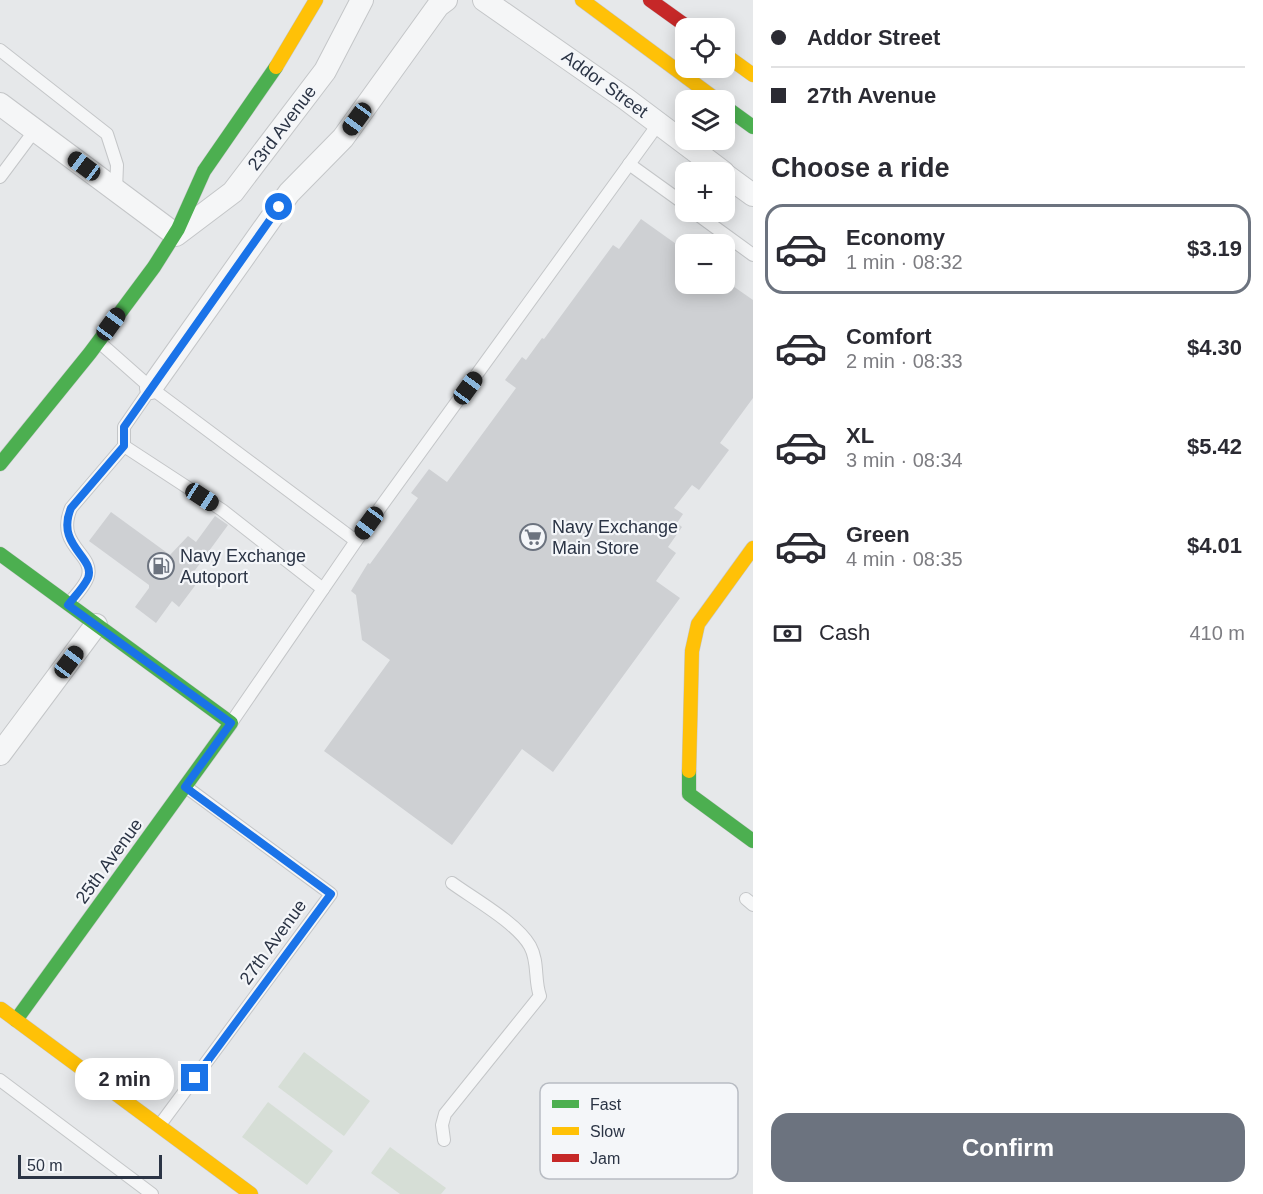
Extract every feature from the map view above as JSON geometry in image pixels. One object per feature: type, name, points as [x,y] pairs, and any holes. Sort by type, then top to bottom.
[{"type":"street","name":"23rd Avenue","points":[[0,464],[98,342],[176,235],[203,173],[272,77],[297,38],[316,0]]},
{"type":"street","name":"23rd Avenue","points":[[176,235],[233,192],[325,71],[362,0]]},
{"type":"street","points":[[151,388],[289,193],[343,138],[438,6],[446,0]]},
{"type":"street","name":"Addor Street","points":[[484,0],[659,123],[710,162]]},
{"type":"street","points":[[582,0],[704,90]]},
{"type":"street","points":[[650,0],[675,18]]},
{"type":"street","points":[[735,62],[753,75]]},
{"type":"street","points":[[0,104],[176,235]]},
{"type":"street","points":[[735,114],[753,127]]},
{"type":"street","name":"Addor Street","points":[[735,181],[753,195]]},
{"type":"street","points":[[753,548],[698,624],[692,651],[690,794],[753,841]]},
{"type":"street","points":[[0,554],[231,723]]},
{"type":"street","points":[[0,754],[96,625]]},
{"type":"street","name":"25th Avenue","points":[[16,1020],[231,723]]},
{"type":"street","points":[[0,1008],[251,1194]]},
{"type":"lane","points":[[0,50],[106,134],[117,165],[116,190]]},
{"type":"lane","points":[[231,723],[356,541],[659,123]]},
{"type":"lane","points":[[0,177],[35,130]]},
{"type":"lane","points":[[629,164],[675,197]]},
{"type":"lane","points":[[708,222],[753,255]]},
{"type":"lane","points":[[98,342],[151,388],[356,541]]},
{"type":"lane","points":[[68,605],[88,577],[88,567],[71,544],[66,530],[67,517],[71,508],[124,446],[124,427],[151,388]]},
{"type":"lane","points":[[124,446],[222,510],[323,589]]},
{"type":"lane","name":"27th Avenue","points":[[159,1127],[331,894],[185,787]]},
{"type":"lane","points":[[444,1140],[442,1125],[445,1114],[540,996],[536,961],[530,945],[519,932],[452,883]]},
{"type":"lane","points":[[0,1080],[152,1194]]},
{"type":"shaded area","points":[[304,1052],[370,1101],[344,1136],[278,1087]]},
{"type":"shaded area","points":[[268,1102],[333,1151],[307,1185],[242,1137]]},
{"type":"shaded area","points":[[390,1147],[446,1188],[441,1194],[400,1194],[371,1173]]},
{"type":"building","name":"Navy Exchange Main Store","points":[[641,219],[675,243],[675,294],[735,294],[735,287],[753,300],[753,398],[720,443],[729,450],[699,490],[692,485],[674,508],[683,514],[677,523],[682,527],[668,547],[676,553],[656,581],[680,598],[553,772],[522,749],[452,845],[324,751],[390,660],[362,640],[356,595],[351,591],[368,563],[370,564],[418,498],[411,493],[429,469],[447,482],[516,388],[505,380],[522,357],[526,360],[542,338],[544,339],[613,245],[619,249]]},
{"type":"building","name":"Navy Exchange Autoport","points":[[111,512],[170,555],[188,536],[196,542],[215,516],[228,525],[190,577],[197,583],[179,607],[172,601],[156,623],[135,607],[149,585],[89,541]]},
{"type":"traffic: fast","points":[[0,464],[90,353],[154,267],[178,229],[204,171],[276,67]]},
{"type":"traffic: fast","points":[[735,114],[753,127]]},
{"type":"traffic: fast","points":[[0,554],[231,723],[16,1020]]},
{"type":"traffic: fast","points":[[689,771],[689,794],[753,841]]},
{"type":"traffic: slow","points":[[276,67],[316,0]]},
{"type":"traffic: slow","points":[[582,0],[704,90]]},
{"type":"traffic: slow","points":[[735,62],[753,75]]},
{"type":"traffic: slow","points":[[689,771],[692,651],[698,624],[753,548]]},
{"type":"traffic: slow","points":[[1,1009],[251,1194]]},
{"type":"traffic: jam","points":[[650,0],[675,18]]},
{"type":"place","name":"Navy Exchange Main Store","points":[[533,537]]},
{"type":"place","name":"Navy Exchange Autoport","points":[[161,566]]},
{"type":"route","points":[[195,1078],[331,894],[185,787],[231,723],[68,605],[88,577],[88,567],[71,544],[66,530],[67,517],[71,508],[112,456],[124,446],[124,427],[279,207]]}]
